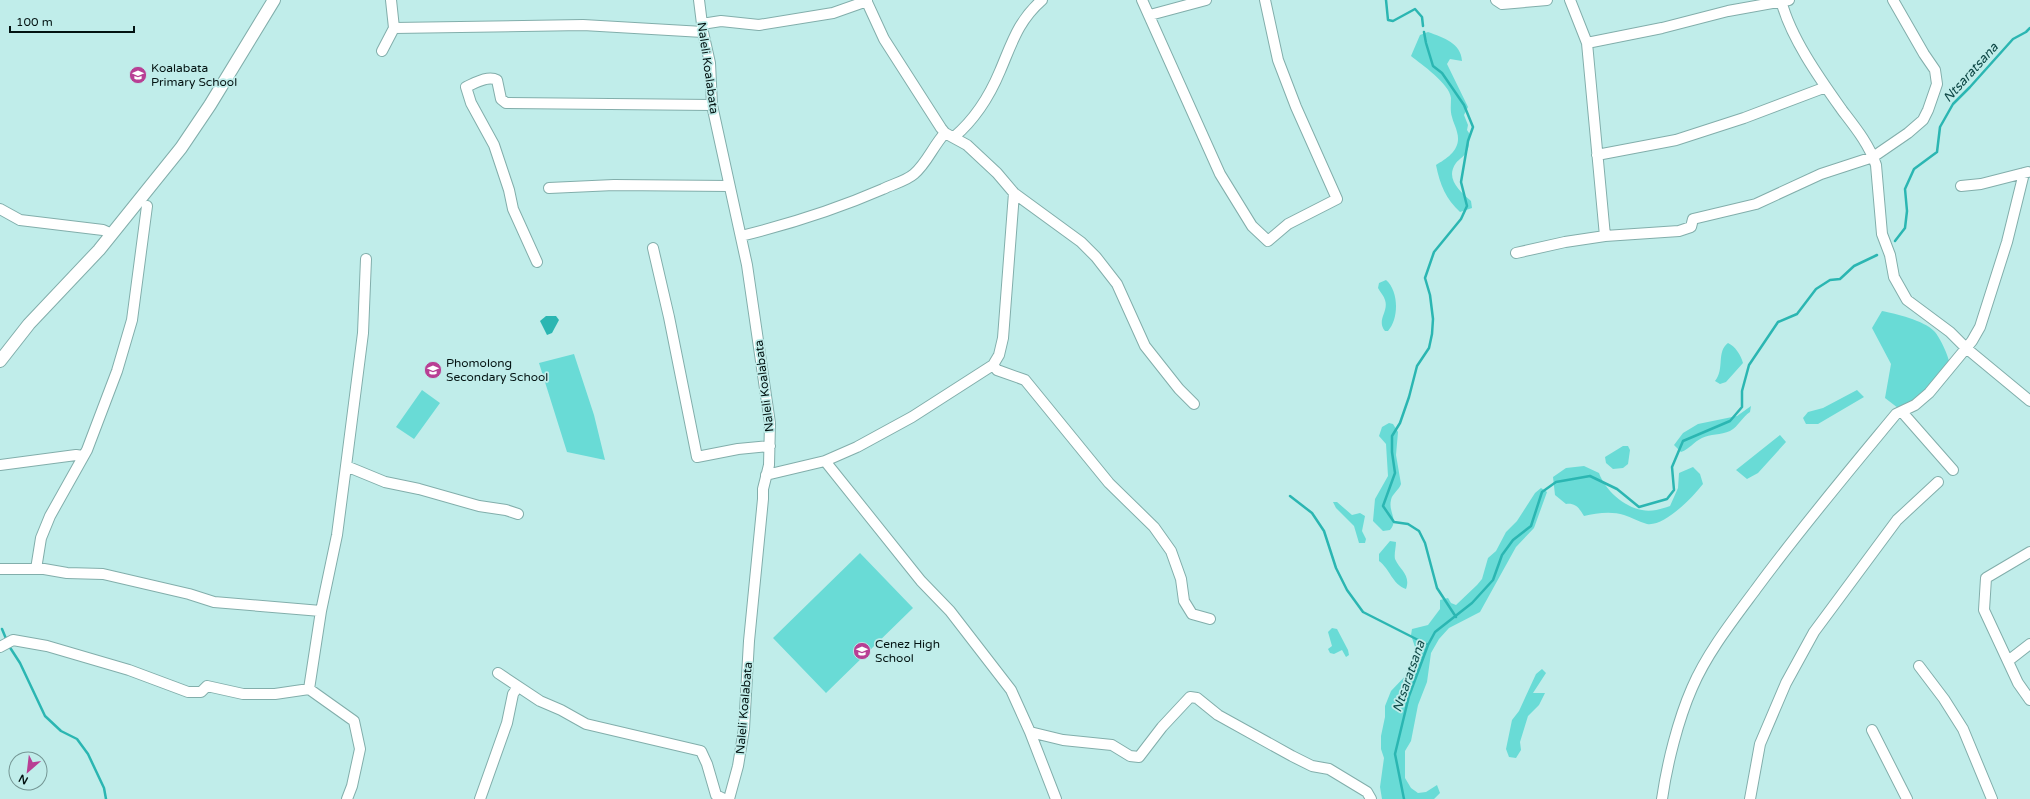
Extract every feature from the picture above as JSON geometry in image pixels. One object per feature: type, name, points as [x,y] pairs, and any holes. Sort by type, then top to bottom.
[{"type":"street","points":[[0,361],[28,324],[99,250],[181,148],[210,105],[274,0]]},
{"type":"street","points":[[382,51],[394,28],[391,0]]},
{"type":"street","name":"Naleli Koalabata","points":[[699,0],[702,28],[710,63],[712,105],[741,236],[754,311],[763,385],[770,423],[769,465],[763,489],[759,552],[749,641],[744,729],[738,766],[729,799]]},
{"type":"street","points":[[394,28],[583,25],[702,28],[721,21],[759,25],[834,13],[867,0],[884,39],[950,135],[977,154],[997,173],[1014,193],[1081,242],[1096,257],[1117,284],[1145,346],[1179,389],[1194,404]]},
{"type":"street","points":[[741,236],[808,218],[871,194],[913,175],[923,165],[936,142],[967,124],[985,100],[998,77],[1024,18],[1042,0]]},
{"type":"street","points":[[1142,0],[1220,174],[1252,226],[1268,241],[1288,224],[1337,199],[1296,107],[1278,60],[1264,0]]},
{"type":"street","points":[[1150,15],[1206,0]]},
{"type":"street","points":[[1496,0],[1502,4],[1547,0]]},
{"type":"street","points":[[1570,0],[1587,43],[1604,236]]},
{"type":"street","points":[[1516,253],[1565,242],[1604,236],[1680,231],[1691,227],[1693,219],[1756,204],[1821,174],[1873,156],[1908,133],[1923,120],[1928,110],[1937,84],[1936,70],[1924,54],[1893,0]]},
{"type":"street","points":[[1587,43],[1662,28],[1728,11],[1784,1],[1786,18],[1807,58],[1826,88],[1858,131],[1873,156],[1876,165],[1882,234],[1890,255],[1894,277],[1907,300],[1950,332],[1966,348],[2030,401]]},
{"type":"street","points":[[537,262],[513,209],[509,190],[494,145],[471,103],[466,87],[479,81],[494,78],[498,80],[501,99],[506,103],[712,105]]},
{"type":"street","points":[[1597,155],[1676,140],[1826,88]]},
{"type":"street","points":[[1662,799],[1677,735],[1692,688],[1712,652],[1740,610],[1783,552],[1896,414],[1915,405],[1929,392],[1966,348],[1980,327],[2027,172]]},
{"type":"street","points":[[1961,186],[1982,184],[2027,172]]},
{"type":"street","points":[[549,188],[601,185],[729,186]]},
{"type":"street","points":[[766,475],[825,461],[857,448],[912,417],[993,365],[999,355],[1003,338],[1014,193]]},
{"type":"street","points":[[36,569],[43,532],[83,456],[101,417],[118,370],[132,320],[147,206]]},
{"type":"street","points":[[0,209],[20,220],[102,230],[112,234]]},
{"type":"street","points":[[653,248],[669,317],[697,456],[738,449],[770,446]]},
{"type":"street","points":[[309,689],[337,535],[362,333],[366,259]]},
{"type":"street","points":[[993,365],[997,370],[1025,380],[1109,483],[1154,527],[1171,551],[1181,579],[1184,601],[1192,614],[1210,618]]},
{"type":"street","points":[[1902,412],[1953,470]]},
{"type":"street","points":[[0,464],[76,455],[83,456]]},
{"type":"street","points":[[825,461],[921,582],[950,611],[1012,690],[1056,799]]},
{"type":"street","points":[[346,466],[385,482],[518,514]]},
{"type":"street","points":[[1750,799],[1760,744],[1786,683],[1814,632],[1874,549],[1897,520],[1938,482]]},
{"type":"street","points":[[2030,552],[1986,578],[1984,610],[2018,683],[2030,700]]},
{"type":"street","points":[[0,569],[36,569],[67,573],[103,574],[189,594],[214,602],[322,611]]},
{"type":"street","points":[[0,647],[13,640],[47,646],[129,670],[188,692],[201,692],[207,686],[243,694],[275,694],[309,689],[354,721],[360,749],[352,786],[347,799]]},
{"type":"street","points":[[2008,661],[2030,644]]},
{"type":"street","points":[[1919,666],[1944,699],[1963,729],[1992,799]]},
{"type":"street","points":[[498,673],[517,688],[586,724],[700,751],[707,764],[716,795],[724,799]]},
{"type":"street","points":[[480,799],[507,723],[513,694],[517,688]]},
{"type":"street","points":[[1030,732],[1063,740],[1112,745],[1130,756],[1139,757],[1162,727],[1190,697],[1197,698],[1218,714],[1292,756],[1312,766],[1329,769],[1367,792],[1371,799]]},
{"type":"street","points":[[1872,730],[1908,799]]},
{"type":"shaded area","points":[[1428,32],[1451,42],[1459,50],[1461,55],[1462,61],[1450,59],[1447,64],[1468,107],[1464,115],[1468,125],[1467,130],[1469,133],[1469,147],[1465,154],[1456,163],[1452,174],[1458,189],[1471,201],[1472,208],[1460,212],[1447,197],[1439,179],[1436,165],[1453,152],[1458,143],[1457,132],[1452,119],[1451,98],[1446,87],[1441,81],[1411,56],[1420,35]]},
{"type":"shaded area","points":[[1386,280],[1393,291],[1396,305],[1394,320],[1388,331],[1385,331],[1382,323],[1386,304],[1378,288],[1379,283]]},
{"type":"shaded area","points":[[1882,311],[1909,318],[1929,327],[1934,331],[1941,342],[1950,365],[1924,395],[1898,408],[1885,398],[1891,364],[1872,328]]},
{"type":"shaded area","points":[[546,316],[556,316],[559,320],[552,333],[547,335],[540,321]]},
{"type":"shaded area","points":[[1728,343],[1737,351],[1743,363],[1726,382],[1720,384],[1715,381],[1720,371],[1722,351]]},
{"type":"shaded area","points":[[574,354],[594,415],[605,460],[567,452],[539,363]]},
{"type":"shaded area","points":[[422,390],[440,403],[414,439],[396,427]]},
{"type":"shaded area","points":[[1857,390],[1864,397],[1818,424],[1806,424],[1803,418],[1808,412],[1823,408]]},
{"type":"shaded area","points":[[1751,406],[1750,412],[1736,427],[1730,431],[1702,438],[1681,452],[1674,445],[1683,433],[1698,424],[1737,416]]},
{"type":"shaded area","points":[[1389,423],[1393,424],[1398,432],[1396,455],[1401,484],[1393,496],[1390,504],[1394,523],[1393,526],[1390,530],[1383,531],[1373,521],[1375,499],[1388,476],[1386,444],[1379,436],[1382,427]]},
{"type":"shaded area","points":[[1780,435],[1786,442],[1758,473],[1747,479],[1736,470]]},
{"type":"shaded area","points":[[1623,446],[1628,446],[1630,450],[1628,464],[1623,468],[1613,469],[1606,463],[1605,457]]},
{"type":"shaded area","points":[[1584,466],[1599,473],[1606,486],[1616,497],[1635,508],[1646,511],[1670,506],[1678,488],[1679,473],[1693,467],[1700,474],[1703,484],[1678,510],[1662,521],[1654,524],[1647,524],[1627,516],[1614,513],[1599,513],[1584,516],[1577,507],[1572,504],[1566,504],[1555,495],[1553,477],[1566,468]]},
{"type":"shaded area","points":[[1541,488],[1547,492],[1534,528],[1516,547],[1480,612],[1449,628],[1439,639],[1431,653],[1427,682],[1418,705],[1411,741],[1405,751],[1405,778],[1411,788],[1418,793],[1426,792],[1437,785],[1440,793],[1434,799],[1382,799],[1380,787],[1384,758],[1381,749],[1381,736],[1385,717],[1385,706],[1391,691],[1411,670],[1415,647],[1411,635],[1412,629],[1428,625],[1440,609],[1440,600],[1448,598],[1451,603],[1456,605],[1477,585],[1482,579],[1488,558],[1496,551],[1506,532],[1517,521],[1535,493]]},
{"type":"shaded area","points":[[1333,502],[1337,502],[1352,515],[1360,513],[1365,516],[1362,531],[1366,539],[1365,543],[1359,543],[1354,526],[1336,508]]},
{"type":"shaded area","points":[[1390,541],[1396,542],[1395,559],[1406,576],[1406,589],[1397,584],[1383,564],[1379,561],[1379,554]]},
{"type":"shaded area","points":[[860,553],[913,608],[826,693],[773,638]]},
{"type":"shaded area","points":[[1332,628],[1337,629],[1348,650],[1349,655],[1346,657],[1342,650],[1334,654],[1330,653],[1328,649],[1332,646],[1328,632]]},
{"type":"shaded area","points":[[1542,669],[1546,673],[1533,693],[1545,693],[1539,705],[1528,716],[1520,742],[1521,750],[1516,758],[1509,757],[1506,749],[1512,720],[1519,711],[1536,674]]},
{"type":"waterway","points":[[1386,0],[1388,20],[1393,21],[1415,9],[1422,17],[1423,26]]},
{"type":"waterway","name":"Ntsaratsana","points":[[1895,241],[1905,228],[1907,211],[1905,189],[1914,169],[1937,152],[1940,127],[1953,104],[2013,39],[2030,28]]},
{"type":"waterway","points":[[1424,32],[1433,66],[1442,73],[1464,105],[1473,127],[1468,141],[1461,182],[1467,206],[1461,219],[1434,252],[1425,278],[1430,295],[1433,319],[1432,334],[1429,348],[1417,366],[1400,423],[1392,436],[1392,452],[1395,473],[1383,506],[1394,522],[1408,524],[1419,531],[1425,543],[1437,588],[1456,617]]},
{"type":"waterway","name":"Ntsaratsana","points":[[1404,799],[1395,754],[1409,696],[1428,645],[1435,632],[1472,603],[1493,580],[1502,555],[1513,540],[1531,526],[1542,492],[1556,482],[1590,476],[1617,489],[1639,507],[1667,499],[1674,490],[1672,467],[1683,441],[1730,421],[1742,407],[1742,391],[1749,365],[1778,322],[1797,314],[1816,289],[1830,280],[1840,279],[1854,266],[1877,255]]},
{"type":"waterway","points":[[1290,496],[1312,513],[1324,531],[1336,568],[1347,590],[1363,612],[1428,645]]},
{"type":"waterway","points":[[2,629],[7,641]]},
{"type":"waterway","points":[[9,646],[20,663],[45,716],[61,731],[77,739],[88,754],[104,788],[106,799]]},
{"type":"place","name":"Koalabata Primary School","points":[[138,75]]},
{"type":"place","name":"Phomolong Secondary School","points":[[433,370]]},
{"type":"place","name":"Cenez High School","points":[[862,651]]}]
